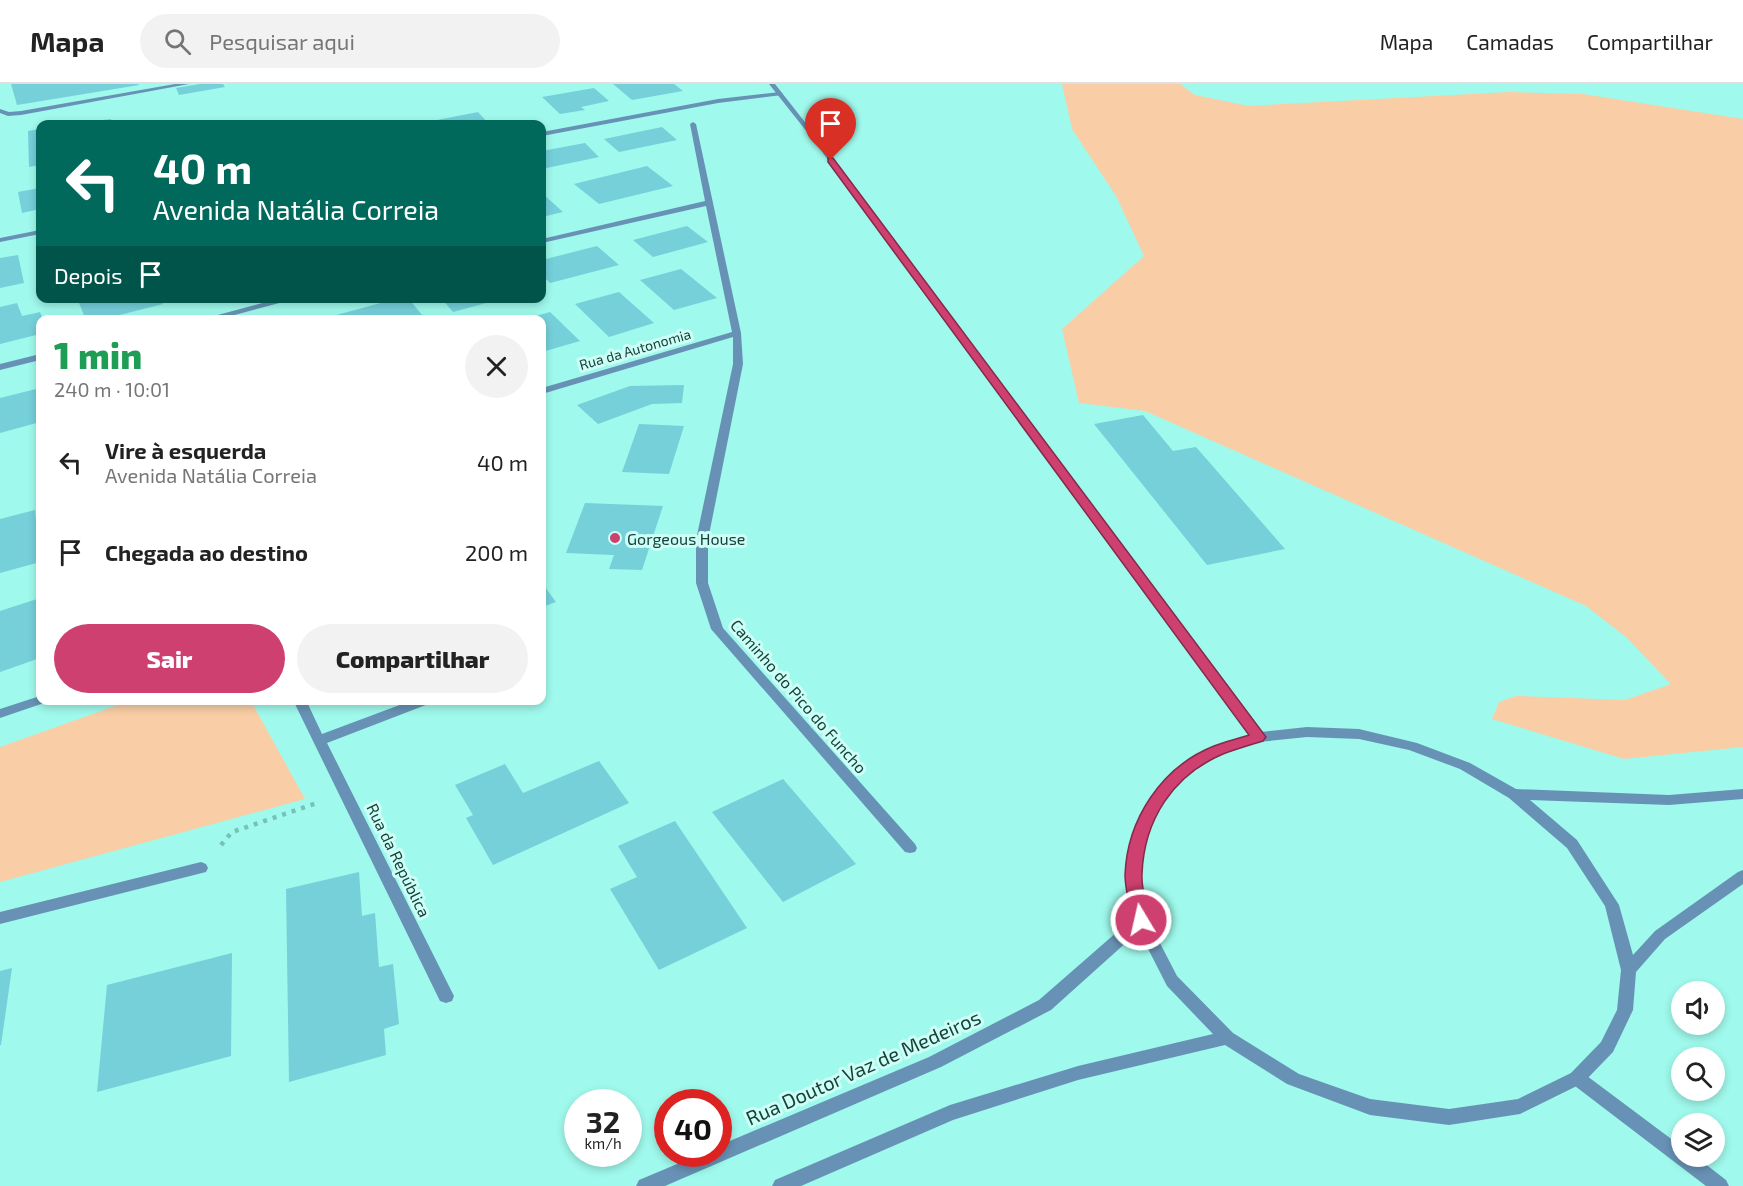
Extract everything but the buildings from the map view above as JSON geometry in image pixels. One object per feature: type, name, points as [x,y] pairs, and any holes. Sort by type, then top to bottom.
[{"type":"street","points":[[0,111],[8,114],[186,84]]},
{"type":"street","points":[[772,84],[1258,737]]},
{"type":"street","points":[[546,133],[718,101],[780,94]]},
{"type":"street","name":"Caminho do Pico do Funcho","points":[[693,124],[737,333],[738,364],[702,540],[702,583],[717,629],[910,848]]},
{"type":"street","points":[[546,240],[708,203]]},
{"type":"street","points":[[0,240],[36,233]]},
{"type":"street","points":[[224,315],[273,303]]},
{"type":"street","name":"Rua da Autonomia","points":[[546,390],[737,333]]},
{"type":"street","points":[[0,367],[36,358]]},
{"type":"street","points":[[0,714],[36,701]]},
{"type":"street","name":"Rua da República","points":[[302,705],[446,996]]},
{"type":"street","points":[[320,741],[413,705]]},
{"type":"street","points":[[1307,732],[1359,734],[1412,746],[1464,766],[1514,794],[1572,844],[1612,905],[1629,970],[1625,1010],[1607,1047],[1577,1078],[1520,1106],[1449,1117],[1370,1107],[1293,1079],[1227,1038],[1172,981],[1141,920],[1133,876],[1138,836],[1155,801],[1182,772],[1217,751],[1258,737],[1307,732]]},
{"type":"street","points":[[1514,794],[1669,800],[1743,794]]},
{"type":"street","points":[[0,918],[201,868]]},
{"type":"street","points":[[1629,970],[1660,935],[1743,876]]},
{"type":"street","name":"Rua Doutor Vaz de Medeiros","points":[[645,1186],[935,1062],[1045,1005],[1141,920]]},
{"type":"street","points":[[782,1186],[950,1113],[1077,1072],[1227,1038]]},
{"type":"street","points":[[1577,1078],[1720,1186]]},
{"type":"path","points":[[201,868],[232,832],[346,792]]},
{"type":"shaded area","points":[[1062,84],[1180,84],[1195,95],[1249,106],[1509,92],[1583,94],[1743,119],[1743,747],[1624,759],[1492,719],[1499,702],[1516,696],[1625,700],[1671,684],[1626,637],[1586,606],[1145,411],[1079,403],[1062,329],[1144,256],[1116,196],[1072,129]]},
{"type":"shaded area","points":[[118,705],[253,705],[305,799],[0,882],[0,747]]},
{"type":"place","name":"Gorgeous House","points":[[615,538]]},
{"type":"route","points":[[831,160],[1258,737],[1217,751],[1182,772],[1155,801],[1138,836],[1133,876],[1141,920]]}]
